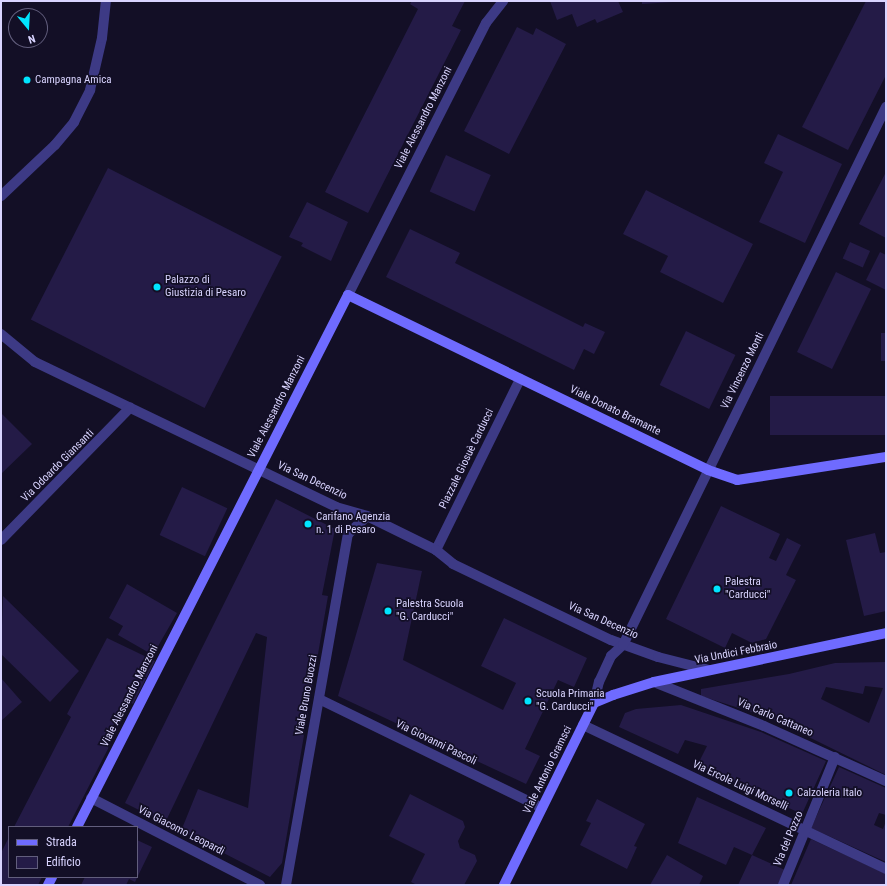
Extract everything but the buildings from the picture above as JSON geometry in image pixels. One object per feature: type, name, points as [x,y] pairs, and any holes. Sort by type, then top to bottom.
[{"type":"street","points":[[1,196],[55,145],[74,122],[90,90],[102,38],[106,1]]},
{"type":"street","name":"Viale Alessandro Manzoni","points":[[77,826],[486,22],[503,1]]},
{"type":"street","name":"Via Vincenzo Monti","points":[[623,645],[886,107]]},
{"type":"street","name":"Viale Donato Bramante","points":[[348,294],[708,470],[737,480],[886,457]]},
{"type":"street","name":"Via San Decenzio","points":[[1,334],[35,362],[336,507],[367,516],[436,550],[453,564],[623,645],[709,670]]},
{"type":"street","name":"Piazzale Giosuè Carducci","points":[[436,550],[520,379]]},
{"type":"street","name":"Via Odoardo Giansanti","points":[[1,540],[130,408]]},
{"type":"street","name":"Viale Bruno Buozzi","points":[[286,885],[348,534],[367,516]]},
{"type":"street","name":"Via Undici Febbraio","points":[[594,703],[613,694],[654,682],[886,633]]},
{"type":"street","name":"Viale Antonio Gramsci","points":[[504,885],[594,703],[598,682],[611,656],[623,645]]},
{"type":"street","name":"Via Carlo Cattaneo","points":[[654,682],[764,726],[886,781]]},
{"type":"street","name":"Via Giovanni Pascoli","points":[[319,699],[542,808]]},
{"type":"street","name":"Via Ercole Luigi Morselli","points":[[583,725],[886,869]]},
{"type":"street","name":"Via del Pozzo","points":[[783,885],[835,757]]},
{"type":"street","name":"Via Giacomo Leopardi","points":[[91,798],[260,885]]},
{"type":"place","name":"Campagna Amica","points":[[27,80]]},
{"type":"place","name":"Palazzo di Giustizia di Pesaro","points":[[157,287]]},
{"type":"place","name":"Carifano Agenzia n. 1 di Pesaro","points":[[308,524]]},
{"type":"place","name":"Palestra \"Carducci\"","points":[[717,589]]},
{"type":"place","name":"Palestra Scuola \"G. Carducci\"","points":[[388,611]]},
{"type":"place","name":"Scuola Primaria \"G. Carducci\"","points":[[528,701]]},
{"type":"place","name":"Calzoleria Italo","points":[[789,793]]}]
